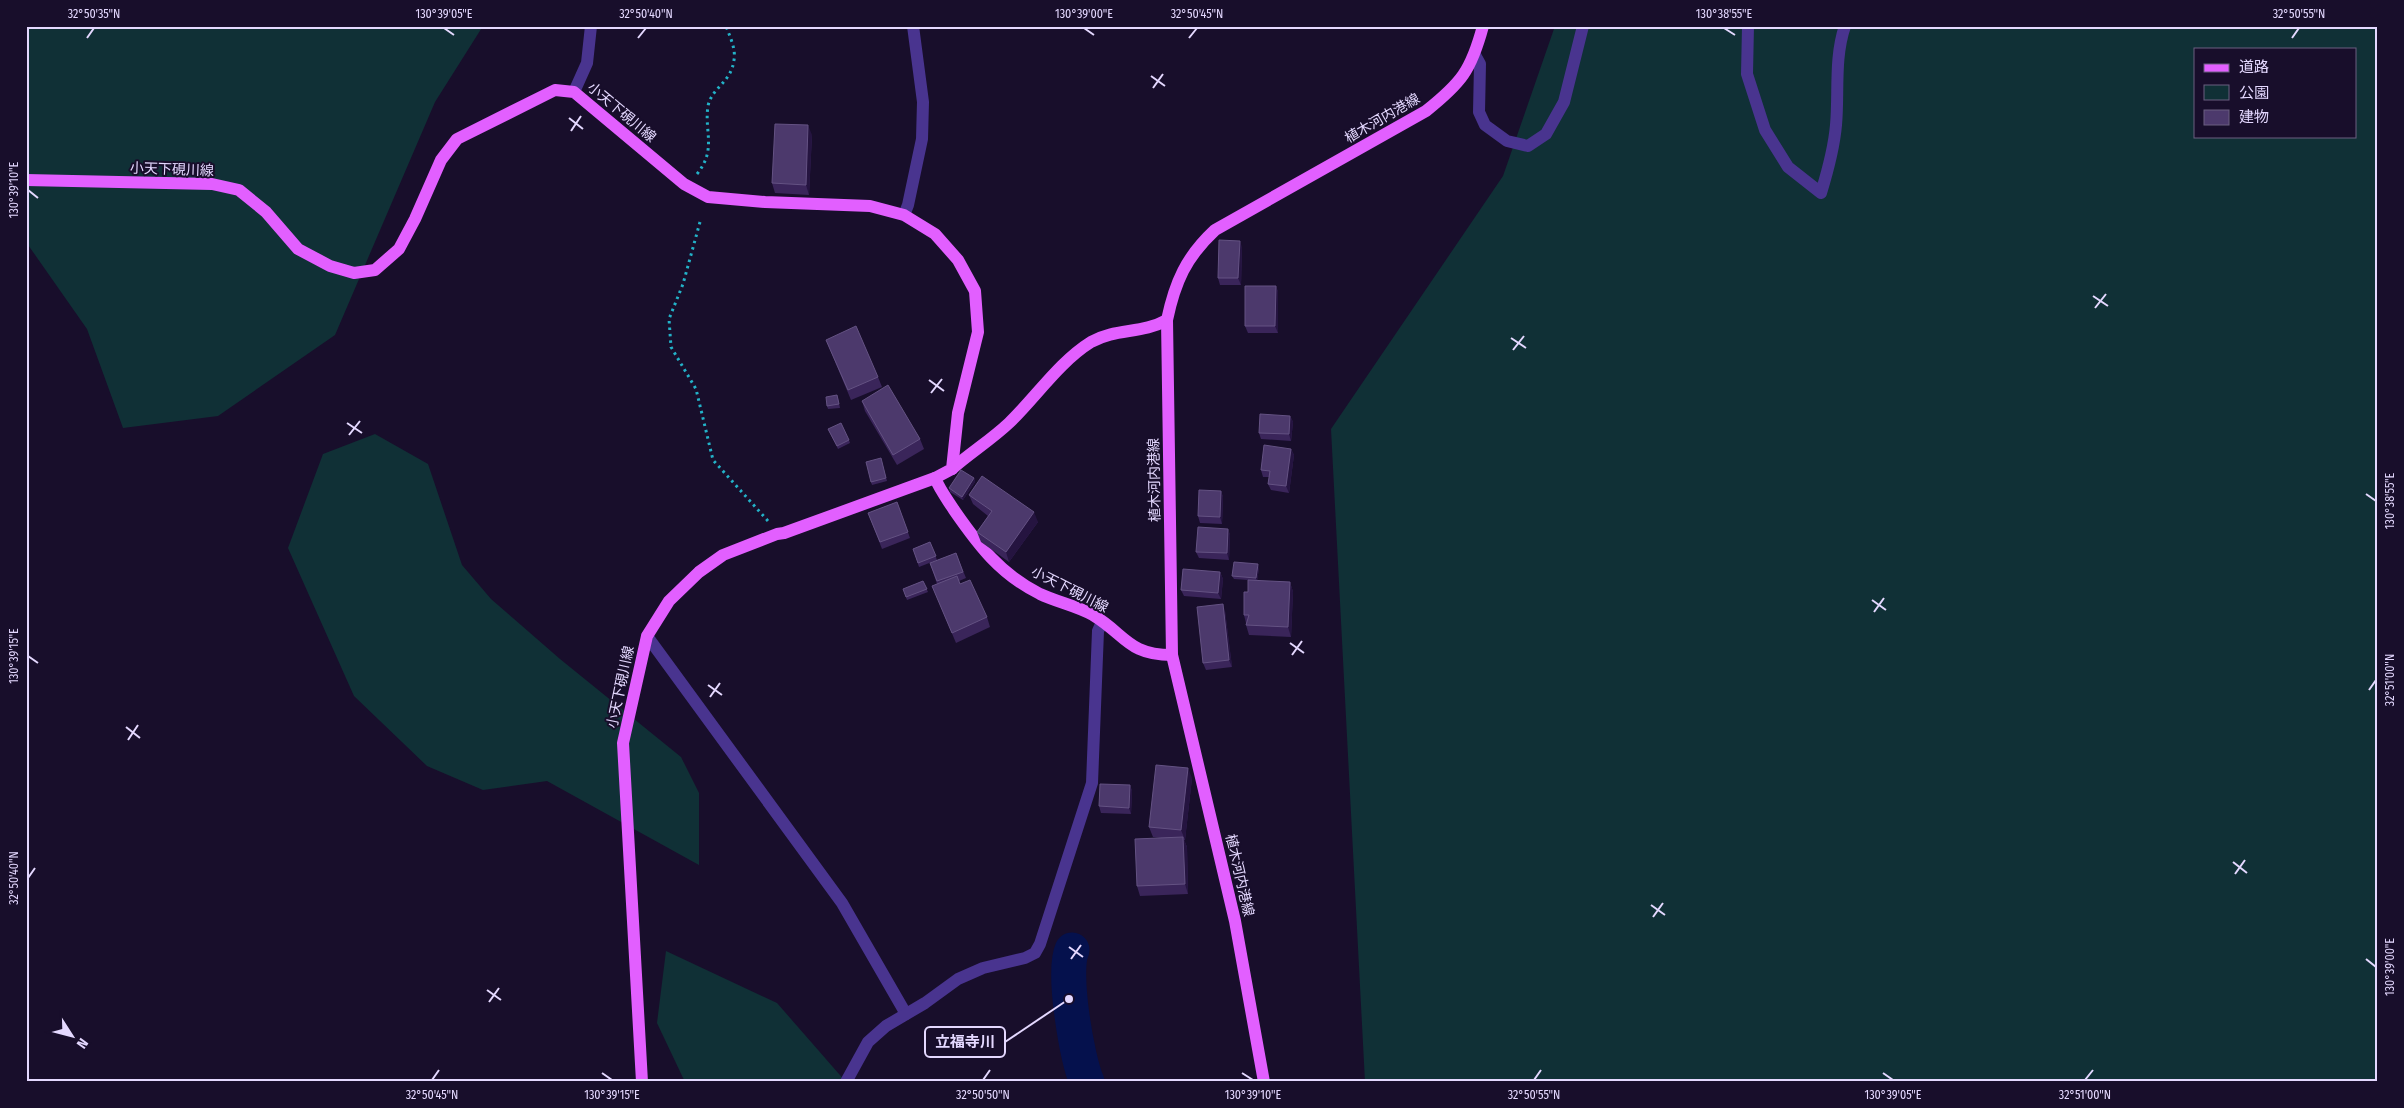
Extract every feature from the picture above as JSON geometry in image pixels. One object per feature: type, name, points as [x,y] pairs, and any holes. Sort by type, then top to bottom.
[{"type":"main road","name":"植木河内港線","points":[[1264,1082],[1235,921],[1172,655],[1167,320],[1178,278],[1199,246],[1215,230],[1426,111],[1455,87],[1475,55],[1483,26]]},
{"type":"main road","name":"小天下硯川線","points":[[26,180],[212,184],[239,190],[266,212],[298,249],[330,266],[354,273],[375,270],[398,249],[415,219],[441,160],[456,139],[555,90],[574,92],[687,186],[708,198],[870,206],[904,215],[934,234],[958,260],[975,291],[978,332],[958,413],[952,469],[935,478],[777,534],[722,556],[698,572],[669,601],[647,636],[623,742],[642,1082]]},
{"type":"main road","points":[[952,469],[1008,424],[1048,382],[1090,343],[1108,334],[1153,328],[1167,320]]},
{"type":"main road","name":"小天下硯川線","points":[[935,478],[941,493],[970,535],[1004,571],[1040,593],[1093,615],[1134,648],[1155,655],[1172,655]]},
{"type":"street","points":[[574,92],[587,63],[591,26]]},
{"type":"street","points":[[904,215],[908,205],[922,139],[923,102],[913,26]]},
{"type":"street","points":[[1475,55],[1480,64],[1479,112],[1485,125],[1507,141],[1528,146],[1546,134],[1564,102],[1583,26]]},
{"type":"street","points":[[1748,26],[1748,74],[1765,130],[1788,166],[1821,193],[1832,154],[1836,125],[1838,60],[1844,26]]},
{"type":"street","points":[[846,1082],[868,1042],[906,1014],[958,979],[983,968],[1026,958],[1034,953],[1040,944],[1092,783],[1098,632],[1102,622]]},
{"type":"street","points":[[647,636],[842,903],[906,1014]]},
{"type":"path","points":[[687,186],[700,170],[709,146],[708,107],[712,96],[733,70],[735,57],[726,26]]},
{"type":"path","points":[[700,222],[683,284],[668,319],[671,347],[696,389],[713,460],[762,513],[777,534]]},
{"type":"green space","points":[[26,26],[483,26],[435,102],[335,335],[218,416],[123,428],[87,329],[26,242]]},
{"type":"green space","points":[[1555,26],[2378,26],[2378,1082],[1365,1082],[1331,429],[1503,176]]},
{"type":"green space","points":[[375,434],[428,464],[462,565],[491,599],[560,659],[681,757],[699,793],[699,865],[547,781],[483,790],[427,766],[354,696],[288,548],[323,454]]},
{"type":"green space","points":[[666,951],[777,1003],[846,1082],[685,1082],[657,1023]]},
{"type":"building","points":[[775,124],[808,125],[806,185],[772,183]]},
{"type":"building","points":[[1219,240],[1240,241],[1238,278],[1218,278]]},
{"type":"building","points":[[1245,286],[1276,286],[1275,326],[1245,326]]},
{"type":"building","points":[[856,326],[878,377],[848,390],[826,340]]},
{"type":"building","points":[[888,385],[920,439],[893,455],[862,401]]},
{"type":"building","points":[[837,395],[839,404],[827,406],[826,397]]},
{"type":"building","points":[[1260,414],[1290,416],[1289,434],[1259,433]]},
{"type":"building","points":[[841,423],[849,440],[837,446],[828,429]]},
{"type":"building","points":[[1264,445],[1291,449],[1286,486],[1268,484],[1270,471],[1261,470]]},
{"type":"building","points":[[881,458],[886,478],[871,482],[866,462]]},
{"type":"building","points":[[961,470],[974,478],[962,497],[949,488]]},
{"type":"building","points":[[982,476],[1034,512],[1006,552],[977,532],[992,511],[969,495]]},
{"type":"building","points":[[1199,490],[1221,491],[1220,517],[1198,516]]},
{"type":"building","points":[[897,502],[908,532],[880,542],[868,513]]},
{"type":"building","points":[[1198,527],[1228,529],[1227,553],[1196,552]]},
{"type":"building","points":[[930,542],[936,556],[918,563],[913,549]]},
{"type":"building","points":[[956,553],[963,572],[937,581],[930,563]]},
{"type":"building","points":[[1234,562],[1258,564],[1256,578],[1232,576]]},
{"type":"building","points":[[1183,569],[1220,572],[1218,593],[1181,590]]},
{"type":"building","points":[[957,576],[960,584],[970,580],[987,617],[952,633],[932,586]]},
{"type":"building","points":[[1248,580],[1290,582],[1288,627],[1246,625],[1249,615],[1244,615],[1244,592],[1248,592]]},
{"type":"building","points":[[923,581],[927,589],[906,597],[903,589]]},
{"type":"building","points":[[1223,604],[1229,660],[1203,663],[1197,607]]},
{"type":"building","points":[[1156,765],[1188,768],[1181,830],[1149,827]]},
{"type":"building","points":[[1100,784],[1130,785],[1129,808],[1099,806]]},
{"type":"building","points":[[1183,837],[1185,884],[1137,886],[1135,839]]},
{"type":"waterway","points":[[1072,950],[1069,961],[1072,1016],[1079,1055],[1087,1082]]},
{"type":"place","name":"立福寺川","points":[[1069,999]]}]
